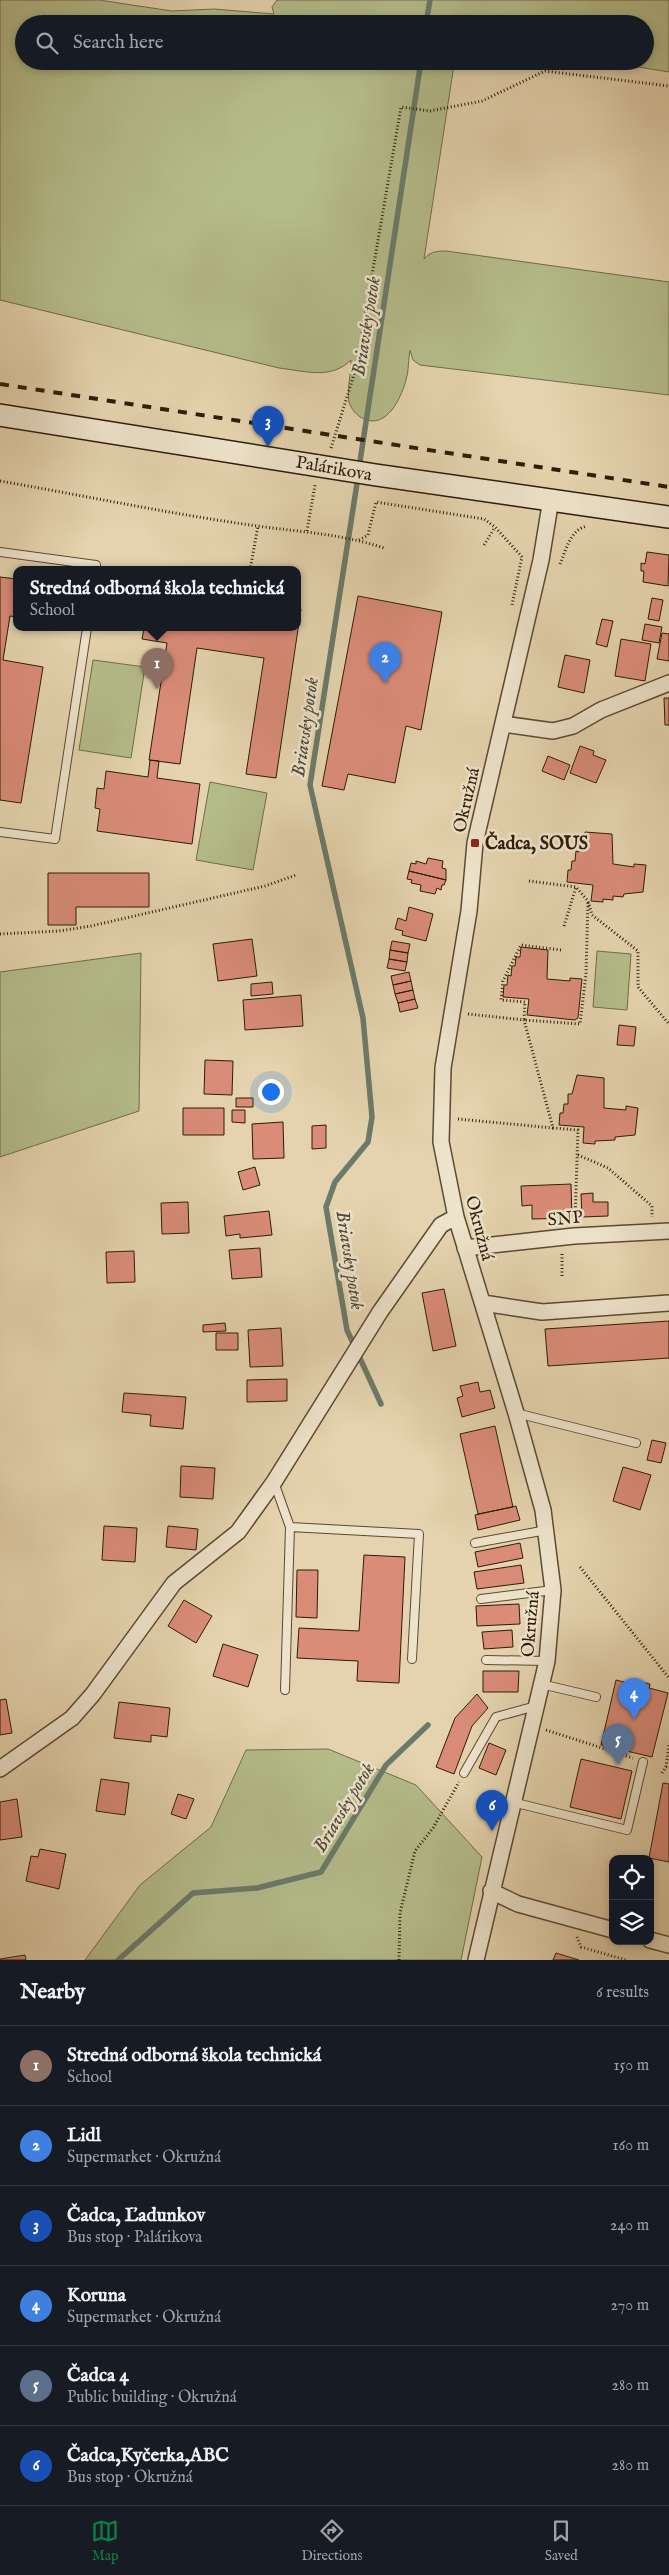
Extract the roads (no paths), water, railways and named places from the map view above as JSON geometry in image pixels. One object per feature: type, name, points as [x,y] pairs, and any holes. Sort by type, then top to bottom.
[{"type":"main road","name":"Palárikova","points":[[0,415],[324,458],[350,471],[669,517]]},
{"type":"street","name":"Okružná","points":[[476,1960],[547,1661],[553,1590],[547,1530],[516,1413],[456,1217],[441,1142],[443,1068],[469,911],[475,843],[541,560],[551,499]]},
{"type":"street","points":[[503,724],[553,731],[573,726],[601,710],[669,683]]},
{"type":"street","points":[[0,1769],[72,1718],[93,1694],[174,1583],[238,1532],[274,1482],[380,1312],[442,1225],[456,1217]]},
{"type":"street","name":"SNP","points":[[465,1248],[574,1236],[669,1231]]},
{"type":"street","points":[[483,1303],[542,1312],[669,1303]]},
{"type":"street","points":[[492,1891],[518,1904],[609,1929]]},
{"type":"street","points":[[654,1941],[669,1945]]},
{"type":"lane","points":[[0,552],[96,566]]},
{"type":"lane","points":[[0,832],[55,839],[87,631]]},
{"type":"lane","points":[[516,1413],[636,1443]]},
{"type":"lane","points":[[274,1482],[290,1528],[285,1690]]},
{"type":"lane","points":[[290,1528],[419,1534],[412,1659]]},
{"type":"lane","points":[[476,1543],[547,1530]]},
{"type":"lane","points":[[481,1599],[553,1590]]},
{"type":"lane","points":[[486,1660],[547,1661]]},
{"type":"lane","points":[[541,1684],[596,1697]]},
{"type":"lane","points":[[464,1773],[496,1717],[536,1706]]},
{"type":"lane","points":[[512,1802],[626,1830],[643,1762]]},
{"type":"waterway","name":"Briavsky potok","points":[[428,15],[430,0]]},
{"type":"waterway","name":"Briavsky potok","points":[[359,468],[420,70]]},
{"type":"waterway","name":"Briavsky potok","points":[[358,477],[310,785],[363,1018],[372,1117],[368,1142],[335,1182],[326,1207],[347,1330],[381,1404]]},
{"type":"waterway","name":"Briavsky potok","points":[[118,1960],[193,1893],[257,1888],[321,1872],[386,1765],[428,1725]]},
{"type":"railway","points":[[0,384],[669,487]]},
{"type":"place","name":"Čadca, Ľadunkov","points":[[268,447]]},
{"type":"place","name":"Lidl","points":[[385,683]]},
{"type":"place","name":"Stredná odborná škola technická","points":[[157,689]]},
{"type":"place","name":"Čadca, SOUS","points":[[475,843]]},
{"type":"place","name":"Koruna","points":[[634,1719]]},
{"type":"place","name":"Čadca 4","points":[[618,1765]]},
{"type":"place","name":"Čadca,Kyčerka,ABC","points":[[492,1831]]}]
